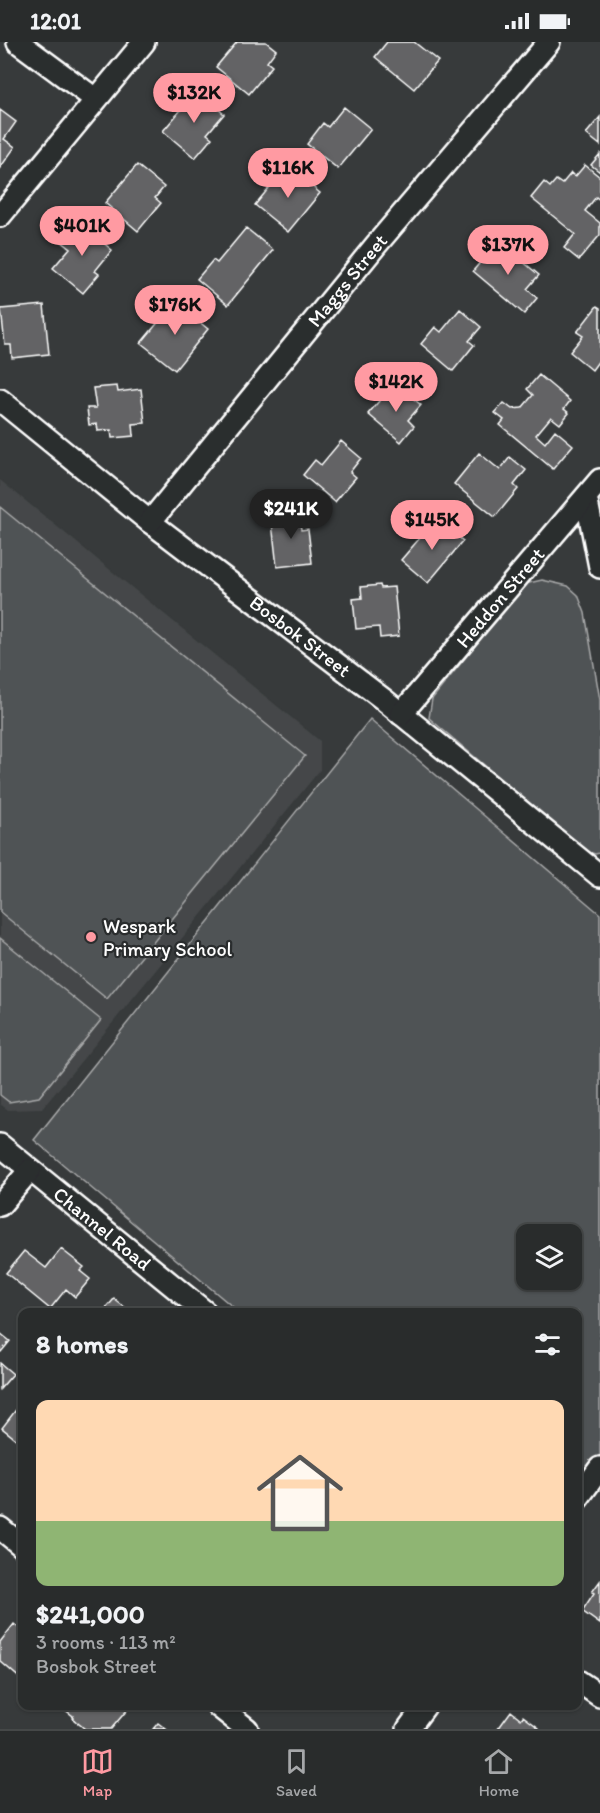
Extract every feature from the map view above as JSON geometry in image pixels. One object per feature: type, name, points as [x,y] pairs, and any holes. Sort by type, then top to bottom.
[{"type":"street","points":[[18,42],[96,99]]},
{"type":"street","points":[[0,216],[144,42]]},
{"type":"street","name":"Maggs Street","points":[[150,522],[376,244],[549,42]]},
{"type":"street","name":"Bosbok Street","points":[[0,400],[150,522],[401,714],[600,876]]},
{"type":"street","name":"Heddon Street","points":[[401,714],[600,480]]},
{"type":"street","points":[[586,497],[600,567]]},
{"type":"street","name":"Channel Road","points":[[0,1145],[200,1308]]},
{"type":"street","points":[[0,1205],[30,1170]]},
{"type":"street","points":[[582,1493],[600,1468]]},
{"type":"street","points":[[0,1528],[18,1543]]},
{"type":"street","points":[[582,1684],[600,1696]]},
{"type":"street","points":[[223,1710],[247,1729]]},
{"type":"street","points":[[408,1729],[422,1710]]},
{"type":"shaded area","name":"Wespark Primary School","points":[[0,480],[320,741],[320,770],[42,1109],[8,1110],[0,1104]]},
{"type":"shaded area","name":"Wespark Primary School","points":[[0,507],[305,756],[107,999],[0,912]]},
{"type":"shaded area","points":[[542,580],[568,586],[578,595],[585,613],[600,700],[600,853],[585,851],[429,718],[432,699],[525,584]]},
{"type":"shaded area","points":[[370,719],[600,914],[600,1455],[582,1476],[582,1308],[234,1308],[34,1140]]},
{"type":"shaded area","points":[[0,938],[101,1020],[39,1097],[9,1102],[0,1095]]},
{"type":"building","points":[[237,42],[266,42],[276,50],[267,62],[272,66],[249,94],[216,67]]},
{"type":"building","points":[[387,42],[414,42],[438,61],[414,89],[375,57]]},
{"type":"building","points":[[197,91],[224,114],[207,134],[212,138],[195,158],[163,131]]},
{"type":"building","points":[[344,107],[371,129],[338,169],[307,144],[323,123],[328,127]]},
{"type":"building","points":[[0,110],[16,122],[4,139],[15,147],[0,168]]},
{"type":"building","points":[[600,117],[600,145],[586,134]]},
{"type":"building","points":[[600,154],[600,172],[591,165]]},
{"type":"building","points":[[137,165],[164,187],[155,198],[161,203],[138,231],[105,203]]},
{"type":"building","points":[[585,165],[600,177],[600,200],[596,197],[585,211],[600,223],[600,235],[579,260],[564,248],[575,234],[531,198],[544,182],[550,187],[556,180],[562,184],[571,173],[575,177]]},
{"type":"building","points":[[287,166],[320,193],[288,232],[255,205]]},
{"type":"building","points":[[77,221],[112,250],[95,271],[99,274],[83,293],[53,268],[70,248],[61,241]]},
{"type":"building","points":[[246,228],[273,250],[228,305],[197,279],[213,260],[217,263]]},
{"type":"building","points":[[498,241],[539,275],[527,289],[537,298],[524,314],[473,271]]},
{"type":"building","points":[[175,302],[208,329],[175,370],[141,343]]},
{"type":"building","points":[[44,305],[49,354],[12,358],[11,345],[5,345],[1,309]]},
{"type":"building","points":[[597,306],[600,308],[600,359],[592,370],[570,352],[583,336],[577,332]]},
{"type":"building","points":[[460,309],[481,327],[469,341],[474,345],[453,371],[421,344],[435,327],[441,332]]},
{"type":"building","points":[[539,375],[570,401],[564,409],[569,413],[560,424],[551,417],[536,435],[545,443],[555,430],[573,445],[553,469],[500,425],[504,420],[495,413],[504,403],[512,409],[522,408],[533,395],[527,389]]},
{"type":"building","points":[[397,385],[421,405],[408,420],[414,426],[401,442],[368,414],[385,394],[388,397]]},
{"type":"building","points":[[117,386],[118,392],[141,389],[145,423],[133,424],[134,436],[112,438],[111,430],[98,431],[97,424],[89,425],[87,408],[96,408],[93,388]]},
{"type":"building","points":[[341,441],[361,458],[350,472],[356,477],[335,502],[303,475],[315,460],[321,465]]},
{"type":"building","points":[[479,453],[500,470],[510,457],[526,470],[514,485],[518,489],[495,517],[454,484]]},
{"type":"building","points":[[299,512],[301,530],[308,529],[312,563],[277,567],[271,514]]},
{"type":"building","points":[[437,518],[463,541],[428,583],[401,560]]},
{"type":"building","points":[[380,585],[381,588],[394,587],[399,636],[380,638],[379,627],[356,629],[353,599],[362,598],[361,587]]},
{"type":"building","points":[[61,1249],[84,1267],[80,1271],[90,1279],[75,1297],[66,1289],[49,1308],[6,1273],[24,1251],[46,1268]]},
{"type":"building","points":[[114,1299],[126,1308],[106,1308]]},
{"type":"building","points":[[0,1333],[10,1341],[1,1352],[0,1352]]},
{"type":"building","points":[[0,1363],[13,1374],[0,1389]]},
{"type":"building","points":[[18,1407],[18,1441],[2,1428]]},
{"type":"building","points":[[600,1581],[600,1624],[582,1611]]},
{"type":"building","points":[[14,1624],[18,1628],[18,1677],[0,1661],[0,1642]]},
{"type":"building","points":[[65,1710],[127,1710],[111,1729],[85,1729],[72,1718],[73,1716]]},
{"type":"building","points":[[511,1711],[521,1719],[523,1716],[539,1728],[498,1729]]},
{"type":"building","points":[[158,1723],[166,1729],[153,1729]]},
{"type":"place","name":"Wespark Primary School","points":[[91,937]]}]
